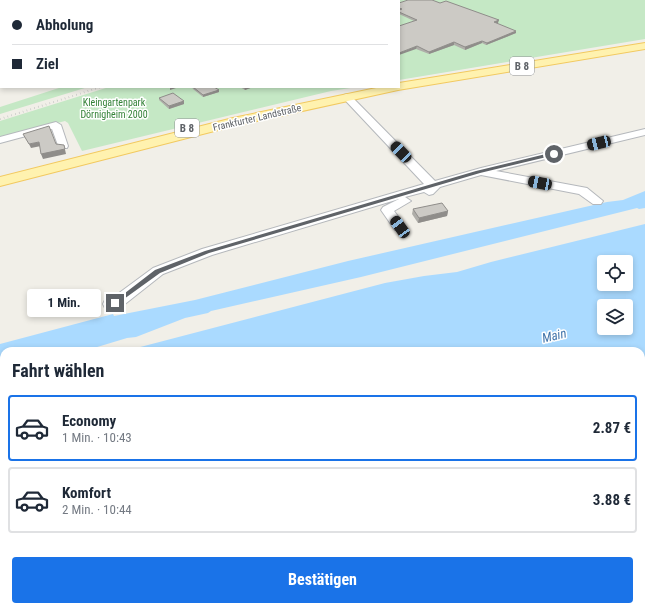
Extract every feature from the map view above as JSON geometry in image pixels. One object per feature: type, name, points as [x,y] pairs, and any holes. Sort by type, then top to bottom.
[{"type":"main road","name":"B 8","points":[[400,83],[645,42]]},
{"type":"main road","name":"Frankfurter Landstraße","points":[[400,87],[645,46]]},
{"type":"main road","name":"Frankfurter Landstraße","points":[[0,176],[237,116],[371,88]]},
{"type":"main road","name":"Frankfurter Landstraße","points":[[0,182],[233,122],[394,88]]},
{"type":"street","points":[[347,97],[434,187]]},
{"type":"street","points":[[0,140],[56,125],[63,146]]},
{"type":"street","points":[[110,304],[120,300],[158,271],[186,259],[481,172],[645,132]]},
{"type":"street","points":[[481,172],[583,191],[597,201]]},
{"type":"street","points":[[400,227],[387,210],[434,187]]},
{"type":"green space","points":[[400,0],[645,0],[645,39],[400,80]]},
{"type":"green space","points":[[59,88],[85,88],[0,114],[0,107]]},
{"type":"green space","name":"Kleingartenpark Dörnigheim 2000","points":[[106,88],[350,88],[331,91],[82,151],[68,123],[65,121],[0,138],[0,121]]},
{"type":"water","points":[[645,191],[645,208],[637,208],[361,277],[211,311],[185,318],[136,337],[127,338],[97,347],[0,347],[0,344],[113,314],[114,316],[195,300],[348,261],[607,202],[623,200]]},
{"type":"water","name":"Main","points":[[645,224],[645,347],[140,347],[385,283],[457,272],[491,262]]},
{"type":"building","points":[[408,0],[432,0],[440,3],[446,1],[499,20],[494,22],[516,31],[487,43],[482,41],[465,47],[454,42],[429,52],[417,46],[400,53],[400,26],[417,20],[400,12],[400,10],[402,9],[400,8],[400,3]]},
{"type":"building","points":[[194,88],[216,88],[219,90],[203,95]]},
{"type":"building","points":[[173,93],[184,101],[169,106],[159,98]]},
{"type":"building","points":[[49,126],[56,144],[64,145],[65,149],[41,154],[39,142],[29,144],[23,134]]},
{"type":"building","points":[[442,203],[448,211],[419,218],[413,209]]},
{"type":"railway","points":[[0,119],[98,88]]},
{"type":"route","points":[[115,303],[125,297],[150,276],[165,267],[207,252],[434,187],[478,172],[554,154]]}]
